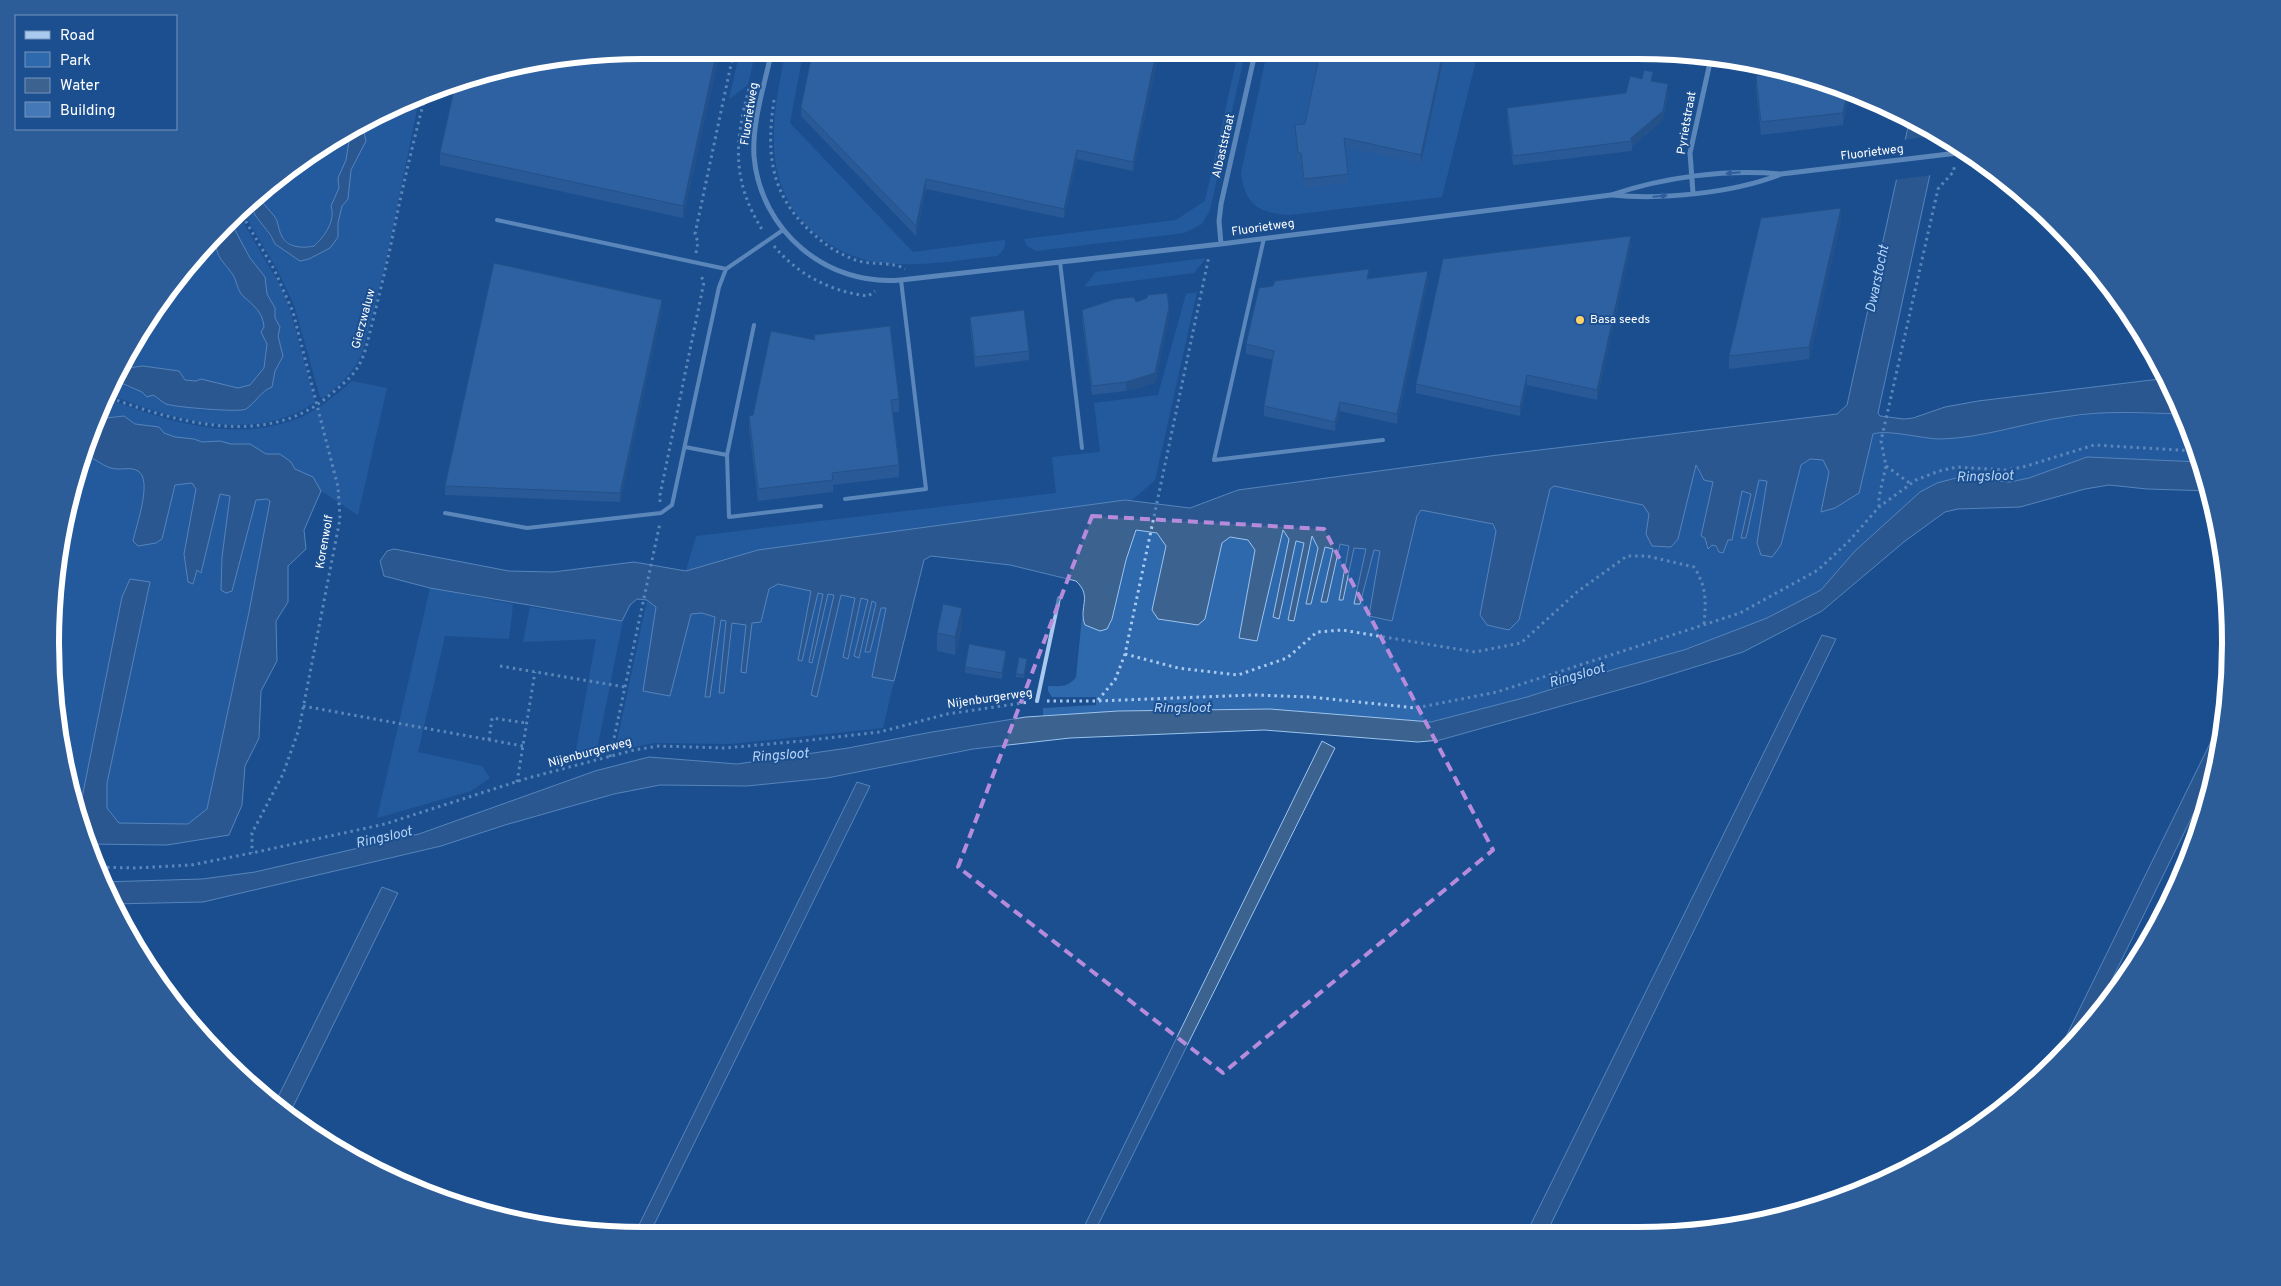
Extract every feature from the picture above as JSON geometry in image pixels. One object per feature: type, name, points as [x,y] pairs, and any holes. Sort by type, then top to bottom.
[{"type":"street","name":"Fluorietweg","points":[[770,59],[757,120],[754,156],[762,194],[783,230],[797,244],[826,266],[842,273],[872,280],[901,280],[1222,244],[1611,195],[1642,184],[1692,177],[1753,172],[1782,174],[1955,153]]},
{"type":"street","name":"Albaststraat","points":[[1222,244],[1221,204],[1254,59]]},
{"type":"street","name":"Pyrietstraat","points":[[1693,193],[1690,152],[1709,63]]},
{"type":"street","name":"Fluorietweg","points":[[1611,195],[1640,198],[1693,193],[1755,185],[1782,174]]},
{"type":"lane","points":[[497,220],[726,269]]},
{"type":"lane","points":[[445,513],[527,528],[661,513],[672,505],[719,286],[726,269],[783,230]]},
{"type":"lane","points":[[1264,238],[1214,460],[1383,440]]},
{"type":"lane","points":[[1060,262],[1082,448]]},
{"type":"lane","points":[[845,499],[926,489],[901,280]]},
{"type":"lane","points":[[754,325],[727,455],[729,517],[821,506]]},
{"type":"lane","points":[[685,447],[727,455]]},
{"type":"lane","points":[[1037,701],[1059,598]]},
{"type":"path","points":[[610,757],[653,558],[661,513],[660,495],[704,282],[696,262],[698,242],[695,234],[733,59]]},
{"type":"path","name":"Fluorietweg","points":[[774,99],[770,140],[774,177],[783,198],[797,218],[822,242],[838,253],[854,260],[873,264],[900,266],[918,278]]},
{"type":"path","name":"Gierzwaluw","points":[[113,398],[181,420],[228,426],[261,426],[297,416],[318,403],[353,375],[362,360],[384,280],[401,193],[424,101]]},
{"type":"path","points":[[1879,507],[1879,497],[1886,466],[1882,439],[1938,189],[1954,171],[1955,153]]},
{"type":"path","name":"Korenwolf","points":[[243,218],[286,293],[305,350],[338,487],[340,520],[299,729],[283,774],[252,833],[252,853]]},
{"type":"path","points":[[1098,701],[1115,680],[1125,654],[1211,245]]},
{"type":"path","name":"Nijenburgerweg","points":[[103,867],[135,868],[191,865],[385,824],[517,782],[659,746],[725,748],[758,746],[880,732],[946,714],[1037,701],[1098,701],[1254,695],[1311,697],[1416,708],[1497,692],[1740,613],[1818,570],[1849,542],[1879,507],[1911,484],[1939,471],[1957,467],[2005,470],[2023,467],[2094,445],[2189,451]]},
{"type":"path","points":[[1886,466],[1911,484]]},
{"type":"path","points":[[1125,654],[1178,668],[1238,675],[1287,658],[1317,632],[1342,630],[1475,652],[1520,643],[1577,592],[1627,556],[1647,556],[1694,567],[1703,582],[1706,604],[1704,625]]},
{"type":"path","points":[[500,666],[625,687]]},
{"type":"path","points":[[517,782],[535,672]]},
{"type":"path","points":[[303,706],[523,746]]},
{"type":"path","points":[[489,740],[492,718],[526,723]]},
{"type":"highlighted area","points":[[1092,516],[1324,529],[1493,850],[1223,1073],[958,867]]},
{"type":"green space","points":[[738,59],[754,59],[748,85],[729,99]]},
{"type":"green space","points":[[784,59],[802,59],[790,123],[913,252],[1005,240],[1001,253],[997,256],[934,263],[887,263],[871,261],[849,254],[829,244],[817,235],[798,216],[786,196],[778,174],[774,151],[774,127]]},
{"type":"green space","points":[[1237,59],[1244,59],[1210,210],[1202,224],[1184,233],[1036,251],[1027,246],[1024,239],[1176,220],[1205,201]]},
{"type":"green space","points":[[1266,59],[1476,59],[1442,197],[1289,215],[1278,214],[1262,209],[1250,200],[1243,184],[1241,173]]},
{"type":"green space","points":[[418,103],[386,261],[362,353],[350,373],[323,398],[320,397],[294,305],[276,267],[245,216],[253,209],[275,244],[318,254],[330,248],[338,237],[338,223],[342,206],[348,199],[351,170],[366,141],[364,130]]},
{"type":"green space","points":[[350,138],[346,160],[338,178],[339,188],[331,206],[332,217],[322,238],[314,246],[295,247],[280,235],[276,218],[262,201],[287,179]]},
{"type":"green space","points":[[241,219],[281,287],[290,310],[315,402],[291,415],[265,422],[239,425],[184,419],[114,396],[120,383],[153,395],[166,404],[203,410],[239,411],[272,386],[275,371],[283,356],[278,336],[280,327],[275,318],[275,308],[267,294],[265,277],[250,258],[233,227]]},
{"type":"green space","points":[[217,244],[218,252],[233,275],[241,294],[257,309],[262,317],[264,327],[261,332],[267,344],[264,368],[250,385],[238,388],[201,379],[196,381],[185,380],[179,371],[142,366],[128,368],[157,318],[179,287]]},
{"type":"green space","points":[[1206,258],[1194,273],[1084,287],[1096,272]]},
{"type":"green space","points":[[1197,292],[1155,480],[1131,501],[758,550],[686,571],[696,536],[1056,493],[1052,457],[1100,452],[1094,403],[1158,395],[1186,294]]},
{"type":"green space","points":[[352,381],[387,388],[358,515],[321,491],[313,477],[295,469],[291,462],[275,454],[266,454],[250,444],[231,444],[220,441],[202,442],[175,437],[164,433],[159,427],[135,424],[124,416],[103,418],[112,400],[150,414],[197,426],[221,429],[268,427],[308,414],[331,399]]},
{"type":"green space","points":[[2104,413],[2176,414],[2193,462],[2139,459],[2060,467],[2029,478],[2010,482],[1956,478],[1937,483],[1920,492],[1855,551],[1821,590],[1767,618],[1684,650],[1615,669],[1527,697],[1431,722],[1270,709],[1214,709],[1043,716],[1043,708],[1096,705],[1096,697],[1052,697],[1048,691],[1048,686],[1067,685],[1076,677],[1082,617],[1085,625],[1126,560],[1136,530],[1157,533],[1166,546],[1152,611],[1205,619],[1222,543],[1230,537],[1248,540],[1255,550],[1239,638],[1256,640],[1283,530],[1289,539],[1273,617],[1279,618],[1296,541],[1304,543],[1288,619],[1294,620],[1312,536],[1318,547],[1306,603],[1311,603],[1325,546],[1333,549],[1322,602],[1327,602],[1340,543],[1349,545],[1339,600],[1343,600],[1354,548],[1366,549],[1354,604],[1360,604],[1374,550],[1381,551],[1369,616],[1421,510],[1493,524],[1496,531],[1554,486],[1643,505],[1649,514],[1646,534],[1678,539],[1696,465],[1700,475],[1713,481],[1701,536],[1706,538],[1706,546],[1708,548],[1712,545],[1715,546],[1719,552],[1728,540],[1732,539],[1742,491],[1751,494],[1741,537],[1746,538],[1759,479],[1767,481],[1757,543],[1781,545],[1801,466],[1810,459],[1823,460],[1829,472],[1821,511],[1859,493],[1873,434],[1896,433],[1941,439],[1975,435]]},
{"type":"green space","points":[[89,457],[111,468],[138,471],[142,476],[144,493],[133,541],[161,539],[175,485],[192,483],[197,489],[184,554],[193,584],[197,570],[201,572],[220,493],[230,495],[222,557],[221,590],[232,590],[256,500],[267,499],[270,501],[249,612],[207,809],[188,824],[119,823],[107,808],[107,783],[150,582],[130,579],[81,800],[70,757],[64,719],[59,643],[60,605],[70,529]]},
{"type":"green space","points":[[778,584],[811,591],[798,659],[802,661],[818,592],[823,594],[809,662],[811,663],[828,594],[834,595],[811,695],[817,697],[841,595],[855,597],[843,656],[848,658],[861,598],[868,600],[854,656],[860,657],[872,601],[876,602],[866,652],[870,652],[881,608],[886,608],[872,677],[894,681],[883,728],[730,744],[654,743],[615,751],[647,600],[656,607],[643,691],[670,696],[690,614],[702,613],[715,617],[705,697],[710,697],[721,620],[726,621],[719,693],[724,693],[733,623],[746,624],[741,672],[746,673],[752,622],[761,622],[769,589]]},
{"type":"green space","points":[[430,588],[513,604],[509,639],[445,636],[418,752],[482,766],[490,778],[471,791],[377,818]]},
{"type":"green space","points":[[530,607],[623,621],[596,754],[574,761],[596,639],[523,642]]},
{"type":"water","name":"Dwarstocht","points":[[1908,126],[1937,141],[1878,413],[1880,416],[1904,419],[1913,418],[1945,407],[1978,401],[2159,379],[2176,414],[2094,413],[1957,438],[1933,439],[1896,433],[1873,434],[1859,493],[1835,508],[1821,512],[1829,472],[1823,460],[1810,459],[1801,465],[1781,545],[1772,557],[1761,555],[1757,543],[1767,481],[1759,480],[1746,538],[1741,538],[1751,494],[1742,491],[1732,540],[1728,540],[1723,553],[1719,552],[1716,546],[1712,545],[1708,549],[1705,538],[1701,536],[1713,482],[1704,480],[1696,465],[1678,539],[1671,547],[1652,546],[1646,534],[1649,514],[1643,505],[1554,486],[1550,489],[1519,620],[1509,630],[1487,625],[1480,615],[1496,531],[1493,524],[1421,510],[1417,516],[1392,621],[1369,616],[1380,551],[1374,550],[1360,604],[1354,604],[1366,549],[1354,548],[1343,600],[1339,600],[1349,546],[1340,544],[1327,602],[1321,602],[1333,549],[1325,547],[1311,604],[1306,604],[1318,548],[1312,536],[1294,621],[1288,620],[1304,543],[1296,541],[1279,619],[1273,617],[1289,539],[1283,530],[1257,641],[1239,638],[1255,550],[1248,540],[1230,537],[1222,543],[1205,619],[1198,625],[1158,619],[1152,610],[1166,546],[1157,533],[1136,530],[1126,560],[1112,619],[1107,629],[1100,631],[1085,625],[1083,619],[1084,592],[1076,581],[1010,565],[931,556],[924,560],[894,681],[872,677],[886,608],[881,608],[870,652],[865,652],[876,603],[872,601],[859,658],[854,656],[868,600],[861,598],[848,659],[843,657],[855,598],[841,595],[817,697],[811,695],[834,595],[828,594],[812,663],[809,662],[823,594],[818,593],[802,661],[798,660],[811,591],[778,584],[769,589],[761,622],[752,623],[746,673],[741,672],[746,625],[732,623],[724,693],[719,693],[726,621],[721,620],[710,697],[705,697],[715,617],[702,613],[691,614],[670,696],[643,691],[656,607],[647,600],[637,599],[630,605],[622,621],[430,588],[384,576],[380,561],[387,551],[394,549],[509,571],[553,572],[634,562],[686,571],[758,550],[1125,500],[1190,508],[1238,490],[1490,456],[1837,414],[1847,405]]},
{"type":"water","points":[[364,130],[366,141],[351,170],[348,199],[342,206],[338,223],[338,237],[330,248],[309,259],[300,261],[275,244],[253,209],[262,201],[276,219],[285,241],[298,247],[314,246],[322,238],[330,223],[332,217],[331,206],[339,188],[338,178],[346,160],[350,138]]},
{"type":"water","points":[[233,227],[250,258],[265,277],[267,294],[275,308],[275,318],[280,327],[278,336],[283,356],[275,371],[272,387],[246,409],[220,410],[166,404],[153,395],[147,397],[142,392],[120,383],[128,368],[143,366],[179,371],[185,380],[196,381],[201,379],[238,388],[250,385],[264,368],[267,344],[261,332],[264,327],[262,317],[257,309],[241,294],[233,275],[216,245]]},
{"type":"water","points":[[124,416],[135,424],[159,427],[164,433],[175,437],[202,442],[220,441],[231,444],[250,444],[266,454],[280,454],[291,462],[295,469],[313,477],[321,491],[304,530],[306,549],[288,566],[288,602],[276,621],[277,661],[261,691],[259,738],[245,766],[242,805],[229,835],[167,845],[95,844],[81,800],[122,597],[130,579],[150,582],[107,783],[107,808],[119,823],[188,824],[207,809],[249,612],[270,501],[267,499],[256,500],[232,591],[226,593],[221,590],[222,557],[230,496],[220,494],[201,573],[197,570],[193,584],[188,582],[184,554],[196,489],[192,483],[175,485],[162,539],[156,543],[138,546],[133,541],[144,493],[142,476],[138,471],[111,468],[89,457],[103,418]]},
{"type":"water","points":[[2087,457],[2193,462],[2202,491],[2147,489],[2109,485],[2085,489],[2020,507],[1958,509],[1945,512],[1905,541],[1822,611],[1743,652],[1640,684],[1440,740],[1418,742],[1264,730],[1070,738],[973,749],[827,778],[747,786],[660,785],[614,794],[505,825],[441,846],[203,902],[120,904],[110,882],[202,879],[255,872],[419,834],[595,771],[649,757],[737,764],[848,748],[1026,717],[1118,711],[1270,709],[1431,722],[1527,697],[1615,669],[1684,650],[1767,618],[1821,590],[1855,551],[1920,492],[1937,483],[1956,478],[2010,482],[2029,478]]},
{"type":"water","points":[[1822,635],[1836,639],[1549,1227],[1529,1227]]},
{"type":"water","points":[[2215,734],[2200,800],[2103,997],[2062,1044]]},
{"type":"water","points":[[1322,741],[1335,748],[1097,1227],[1084,1227]]},
{"type":"water","points":[[857,782],[870,786],[653,1227],[638,1227]]},
{"type":"water","points":[[382,887],[398,893],[291,1110],[277,1099]]},
{"type":"pier","points":[[1929,137],[1939,143],[1932,175],[1894,180],[1903,140]]},
{"type":"building","points":[[715,59],[683,206],[440,153],[455,90],[529,70],[567,64],[605,60]]},
{"type":"building","points":[[811,59],[1155,59],[1133,162],[1077,150],[1064,209],[926,179],[916,226],[801,107]]},
{"type":"building","points":[[1319,59],[1442,59],[1421,155],[1344,138],[1348,174],[1304,179],[1301,153],[1298,153],[1295,125],[1305,124]]},
{"type":"building","points":[[1644,70],[1653,72],[1651,81],[1668,84],[1663,111],[1631,138],[1632,141],[1513,156],[1507,108],[1626,93],[1630,76],[1642,79]]},
{"type":"building","points":[[1766,74],[1789,79],[1846,97],[1843,113],[1761,122],[1756,76]]},
{"type":"building","points":[[1841,208],[1809,347],[1729,356],[1761,218]]},
{"type":"building","points":[[1631,236],[1597,390],[1527,375],[1520,407],[1416,384],[1443,259]]},
{"type":"building","points":[[494,263],[662,300],[620,493],[445,486]]},
{"type":"building","points":[[1369,269],[1367,279],[1428,271],[1397,414],[1340,402],[1335,422],[1264,406],[1274,351],[1246,344],[1259,288],[1273,286],[1275,281]]},
{"type":"building","points":[[1167,293],[1169,307],[1155,373],[1126,382],[1092,386],[1082,310],[1115,299],[1134,297],[1136,302],[1147,298],[1148,295]]},
{"type":"building","points":[[1024,310],[1029,351],[975,357],[970,317]]},
{"type":"building","points":[[890,326],[899,399],[891,400],[899,465],[832,473],[833,480],[758,489],[749,416],[753,415],[771,331],[815,340],[814,335]]},
{"type":"building","points":[[943,604],[962,608],[955,637],[937,633]]},
{"type":"building","points":[[969,644],[1006,651],[1002,673],[965,667]]},
{"type":"building","points":[[1019,657],[1027,659],[1024,675],[1016,674]]},
{"type":"place","name":"Basa seeds","points":[[1580,320]]},
{"type":"water label","name":"Ringsloot","points":[[1985,477]]},
{"type":"water label","name":"Ringsloot","points":[[1577,676]]},
{"type":"water label","name":"Ringsloot","points":[[1182,708]]},
{"type":"water label","name":"Ringsloot","points":[[780,756]]},
{"type":"water label","name":"Ringsloot","points":[[384,838]]}]
